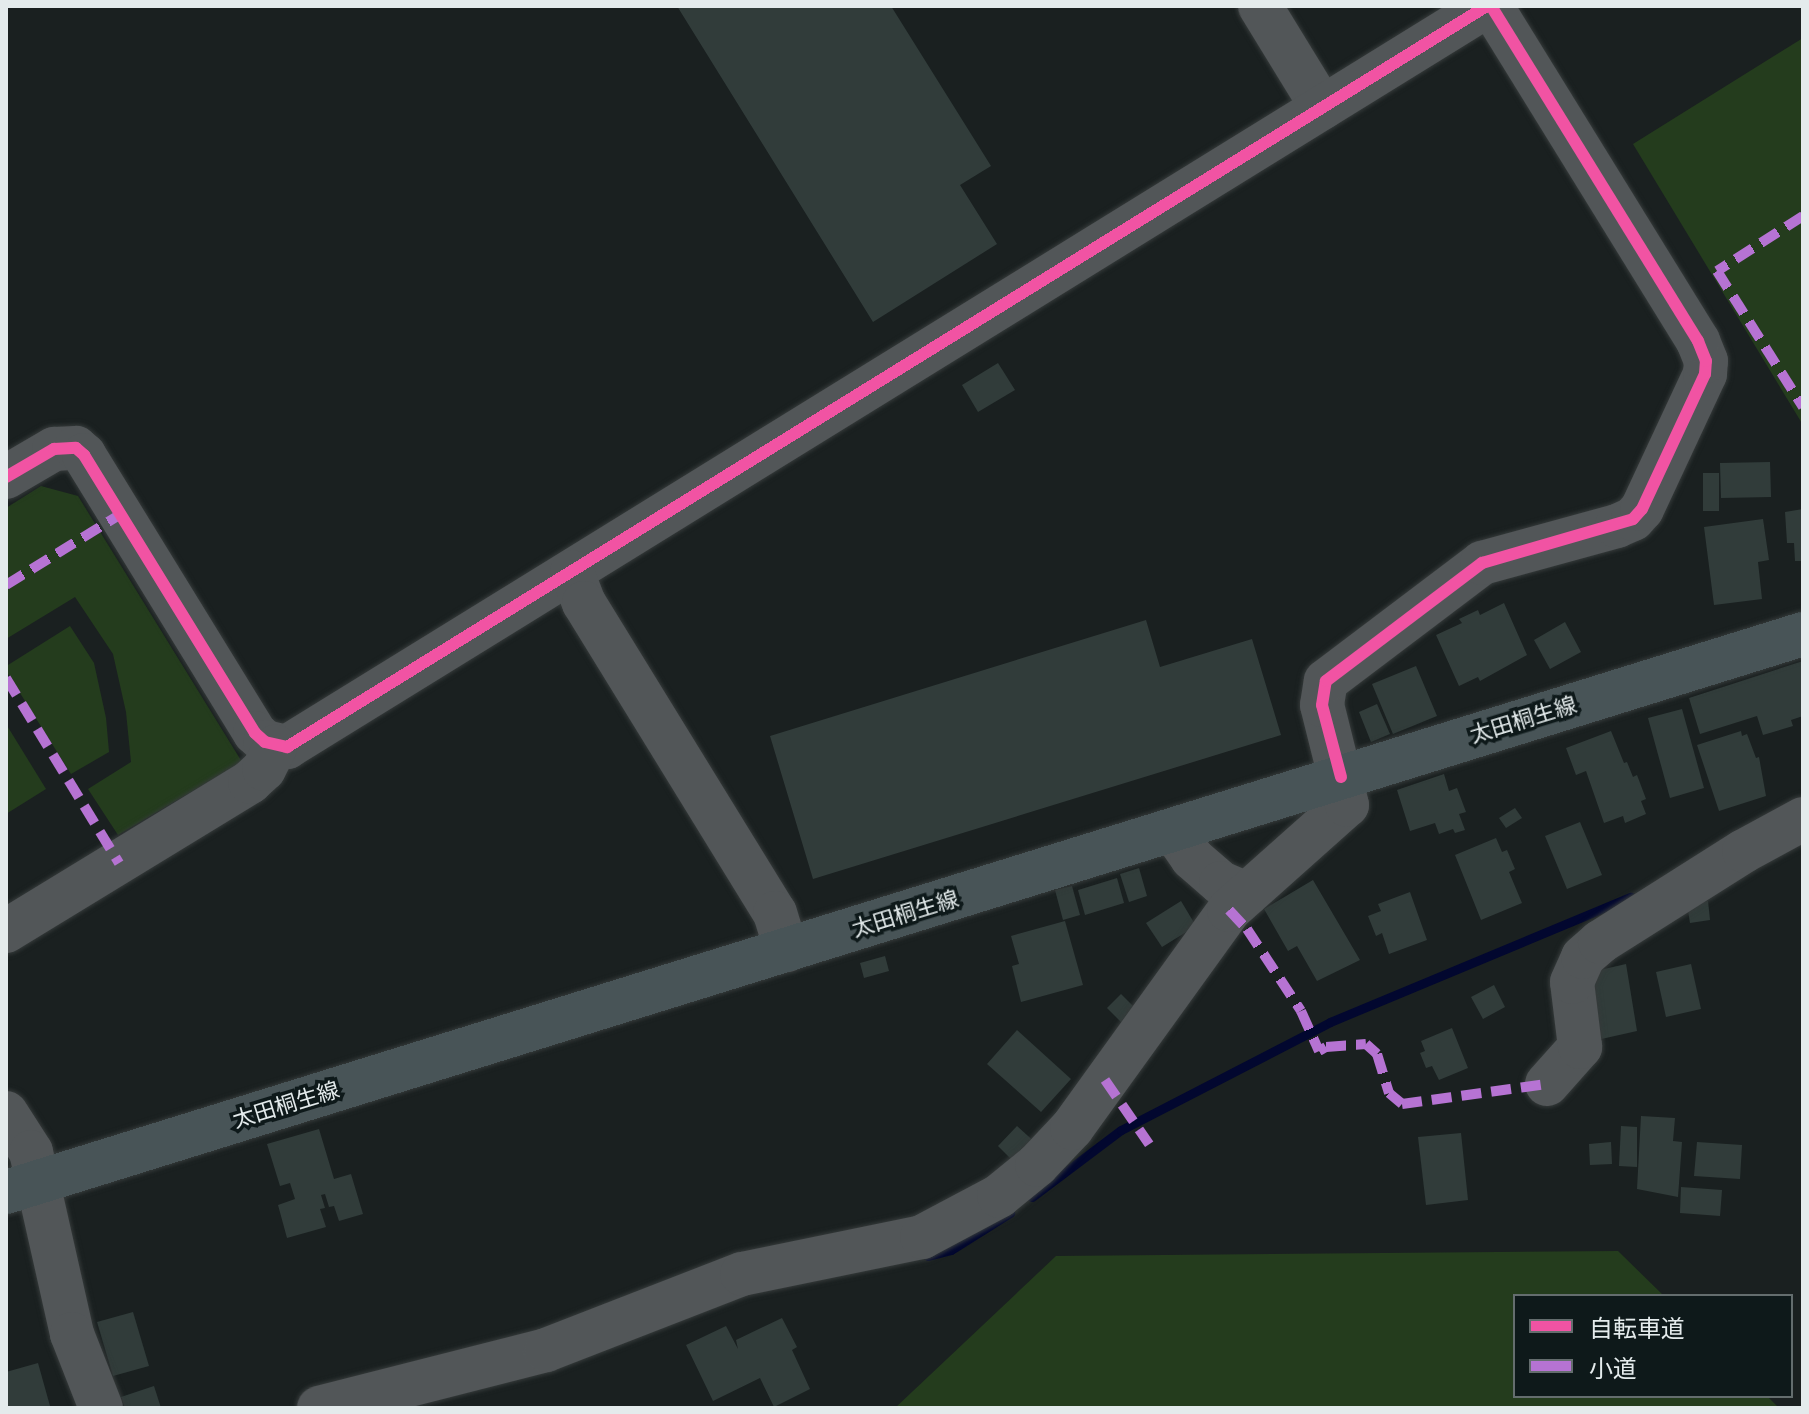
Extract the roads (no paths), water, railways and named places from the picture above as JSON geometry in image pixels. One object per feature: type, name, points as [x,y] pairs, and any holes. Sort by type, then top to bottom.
[{"type":"main road","name":"太田桐生線","points":[[22,1186],[1174,832],[1803,634]]},
{"type":"street","points":[[1260,6],[1322,107]]},
{"type":"street","points":[[6,477],[54,449],[76,448],[84,455],[255,733],[275,747],[287,747],[1489,6],[1698,341],[1706,361],[1705,374],[1642,509],[1633,519],[1482,563],[1326,681],[1322,705],[1347,805],[1340,815],[1229,910],[1072,1128],[1037,1165],[999,1196],[922,1237],[742,1274],[546,1350],[319,1408]]},
{"type":"street","points":[[572,572],[584,603],[775,913],[786,950]]},
{"type":"street","points":[[6,931],[250,782],[264,769],[275,747]]},
{"type":"street","points":[[1547,1084],[1580,1047],[1572,982],[1583,957],[1744,851],[1803,819]]},
{"type":"street","points":[[1174,832],[1192,858],[1221,883],[1247,894]]},
{"type":"street","points":[[6,1113],[31,1152],[22,1186],[72,1334],[101,1408]]},
{"type":"waterway","points":[[1032,1197],[1121,1130],[1330,1022],[1631,897]]},
{"type":"waterway","points":[[928,1256],[951,1250],[1010,1213]]}]
